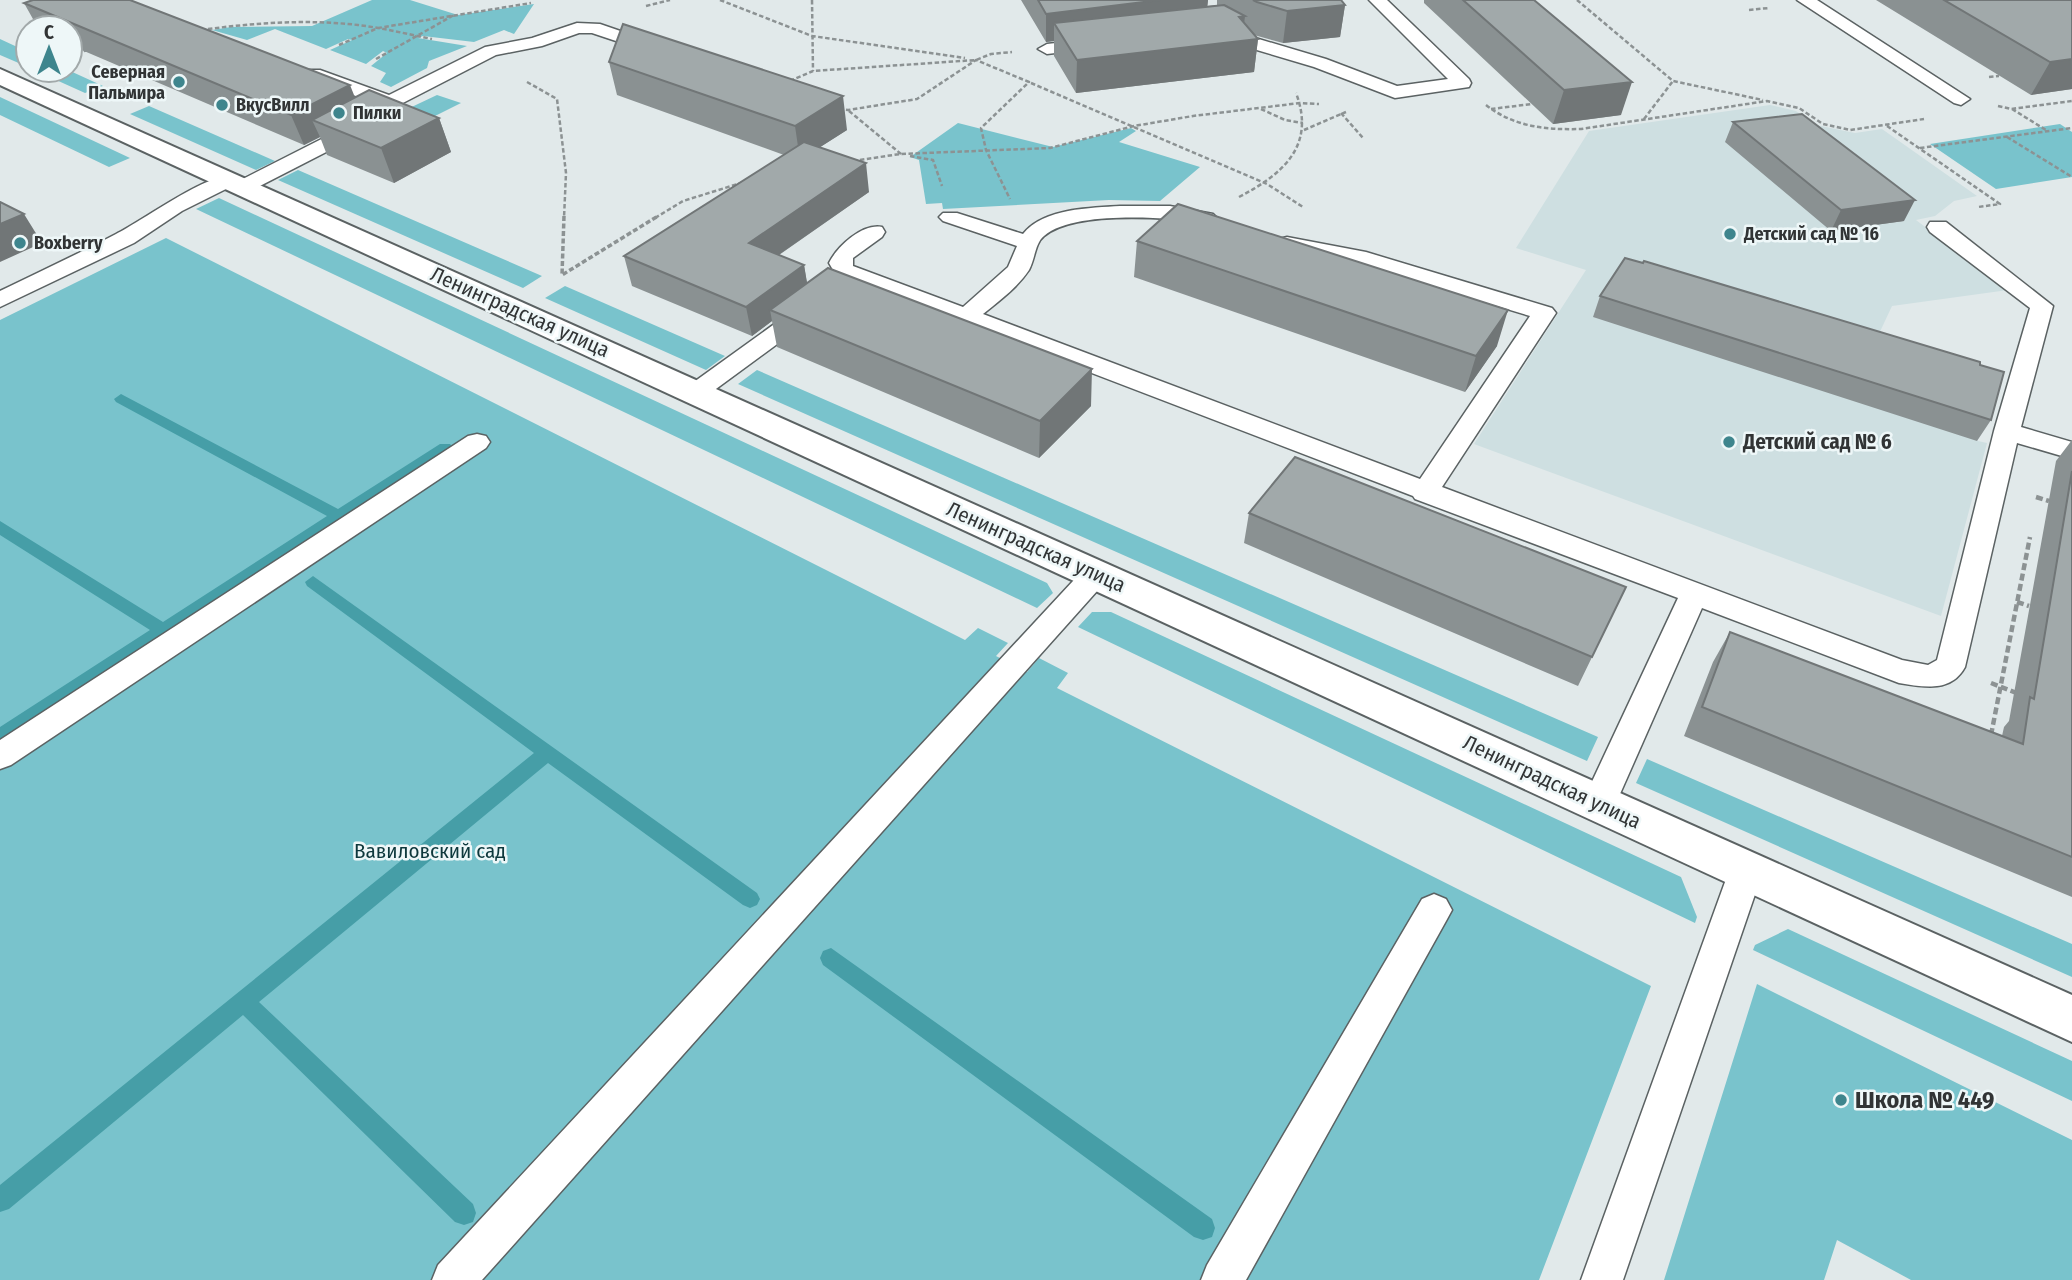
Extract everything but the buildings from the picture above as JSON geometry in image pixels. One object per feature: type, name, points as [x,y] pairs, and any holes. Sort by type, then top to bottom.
[{"type":"street","name":"Ленинградская улица","points":[[0,76],[2072,1019]]},
{"type":"lane","points":[[1377,0],[1462,83]]},
{"type":"lane","points":[[1805,0],[1961,99]]},
{"type":"lane","points":[[1214,24],[1246,41],[1320,63],[1395,92],[1462,83]]},
{"type":"lane","points":[[0,300],[126,238],[174,207],[236,183],[368,123],[390,102],[486,53],[536,42],[560,32],[594,28],[668,53]]},
{"type":"lane","points":[[1047,49],[1115,41]]},
{"type":"lane","points":[[293,66],[390,102]]},
{"type":"lane","points":[[968,315],[1018,271],[1033,235],[1063,218],[1162,212],[1211,220]]},
{"type":"lane","points":[[950,217],[1033,235]]},
{"type":"lane","points":[[874,232],[844,255],[840,263],[844,270],[968,315],[1424,493],[1899,671],[1931,677],[1950,667],[2007,431],[2042,306],[1938,227]]},
{"type":"lane","points":[[1270,238],[1294,246],[1358,257],[1544,313],[1424,493]]},
{"type":"lane","points":[[696,392],[855,274]]},
{"type":"lane","points":[[2007,431],[2060,447]]},
{"type":"lane","points":[[0,756],[477,442]]},
{"type":"lane","points":[[453,1280],[1096,574]]},
{"type":"lane","points":[[1599,803],[1695,594]]},
{"type":"lane","points":[[1602,1280],[1746,871]]},
{"type":"lane","points":[[1222,1280],[1434,910]]},
{"type":"path","points":[[720,0],[812,36],[976,60],[1267,184],[1295,200],[1306,211]]},
{"type":"path","points":[[813,0],[813,71]]},
{"type":"path","points":[[1577,0],[1673,81],[1799,108],[1823,124],[1850,130],[1955,115],[1961,99],[2011,108],[2072,101]]},
{"type":"path","points":[[293,66],[378,28],[457,13],[542,2]]},
{"type":"path","points":[[341,84],[389,50],[457,13]]},
{"type":"path","points":[[212,36],[201,30],[266,24],[378,28],[469,44],[557,99],[566,173],[562,275],[683,201],[742,183]]},
{"type":"path","points":[[84,51],[96,49]]},
{"type":"path","points":[[831,108],[848,110],[917,99],[976,60],[991,54],[1047,49]]},
{"type":"path","points":[[1211,220],[1267,184],[1291,156],[1304,130],[1300,103],[1283,53]]},
{"type":"path","points":[[783,84],[813,71],[976,60]]},
{"type":"path","points":[[1643,120],[1673,81]]},
{"type":"path","points":[[1029,82],[981,128],[986,150],[1012,206],[1033,235]]},
{"type":"path","points":[[1462,83],[1490,109],[1526,126],[1554,129],[1581,129],[1767,101]]},
{"type":"path","points":[[1363,138],[1333,104],[1395,92]]},
{"type":"path","points":[[847,162],[900,154],[1050,148],[1134,127],[1259,107],[1322,104]]},
{"type":"path","points":[[1490,109],[1532,104]]},
{"type":"path","points":[[1259,107],[1285,120],[1303,123]]},
{"type":"path","points":[[2011,108],[2048,131]]},
{"type":"path","points":[[848,110],[900,154],[933,160],[947,199],[950,217]]},
{"type":"path","points":[[1886,125],[2000,204],[1958,210],[1938,227]]},
{"type":"path","points":[[1920,148],[2072,128]]},
{"type":"path","points":[[2007,137],[2072,177]]},
{"type":"path","points":[[2035,510],[2060,447]]},
{"type":"path","points":[[1990,741],[2032,523]]},
{"type":"path","points":[[1950,667],[2025,696]]},
{"type":"shaded area","points":[[1770,105],[1796,111],[1816,125],[1855,133],[1882,129],[1977,196],[1954,201],[1935,216],[1916,220],[2008,290],[1892,306],[1870,353],[1978,441],[1987,443],[1941,616],[1474,444],[1586,270],[1516,248],[1589,131]]},
{"type":"green space","points":[[372,0],[410,0],[458,15],[534,4],[514,34],[504,30],[474,42],[423,36],[418,38],[467,46],[429,61],[427,68],[391,87],[380,82],[386,73],[371,66],[387,53],[383,51],[366,64],[330,50],[352,40],[348,39],[326,49],[275,29],[247,40],[212,30],[231,27],[312,26]]},
{"type":"green space","points":[[0,39],[14,46],[14,61],[0,55]]},
{"type":"green space","points":[[84,77],[103,86],[85,93],[65,84],[84,84]]},
{"type":"green space","points":[[437,95],[461,103],[387,140],[363,130]]},
{"type":"green space","points":[[0,97],[130,158],[109,167],[0,115]]},
{"type":"green space","points":[[149,106],[275,161],[256,170],[130,114]]},
{"type":"green space","points":[[958,123],[1053,147],[1131,128],[1136,131],[1119,142],[1200,167],[1160,201],[1109,200],[943,209],[942,203],[926,204],[919,160],[910,157]]},
{"type":"green space","points":[[2060,124],[2072,132],[2072,177],[1996,189],[1930,144]]},
{"type":"green space","points":[[298,170],[542,276],[523,288],[278,180]]},
{"type":"green space","points":[[219,198],[1047,583],[1053,593],[1037,608],[196,209]]},
{"type":"green space","name":"Вавиловский сад","points":[[166,238],[965,640],[978,628],[1008,643],[996,656],[1027,672],[1039,658],[1068,673],[1057,688],[1651,986],[1539,1280],[0,1280],[0,320]]},
{"type":"green space","points":[[565,286],[725,356],[706,370],[545,298]]},
{"type":"green space","points":[[757,370],[1598,737],[1587,761],[738,384]]},
{"type":"green space","points":[[1092,612],[1111,612],[1681,877],[1697,917],[1695,923],[1078,627]]},
{"type":"green space","points":[[1647,759],[2072,944],[2072,977],[1636,783]]},
{"type":"green space","points":[[1788,929],[2072,1061],[2072,1101],[1753,950],[1755,945]]},
{"type":"green space","name":"Школа № 449","points":[[1757,984],[2072,1140],[2072,1280],[1911,1280],[1837,1240],[1824,1280],[1664,1280]]},
{"type":"waterway","points":[[121,399],[339,516]]},
{"type":"waterway","points":[[339,516],[445,447]]},
{"type":"waterway","points":[[0,736],[339,516]]},
{"type":"waterway","points":[[0,527],[163,630]]},
{"type":"waterway","points":[[313,582],[548,752]]},
{"type":"waterway","points":[[243,1001],[548,752]]},
{"type":"waterway","points":[[548,752],[750,899]]},
{"type":"waterway","points":[[831,958],[1203,1228]]},
{"type":"waterway","points":[[0,1200],[243,1001]]},
{"type":"waterway","points":[[243,1001],[464,1213]]},
{"type":"place","name":"Северная Пальмира","points":[[179,82]]},
{"type":"place","name":"ВкусВилл","points":[[222,105]]},
{"type":"place","name":"Пилки","points":[[339,113]]},
{"type":"place","name":"Детский сад № 16","points":[[1730,234]]},
{"type":"place","name":"Boxberry","points":[[20,243]]},
{"type":"place","name":"Детский сад № 6","points":[[1729,442]]},
{"type":"place","name":"Школа № 449","points":[[1841,1100]]}]
